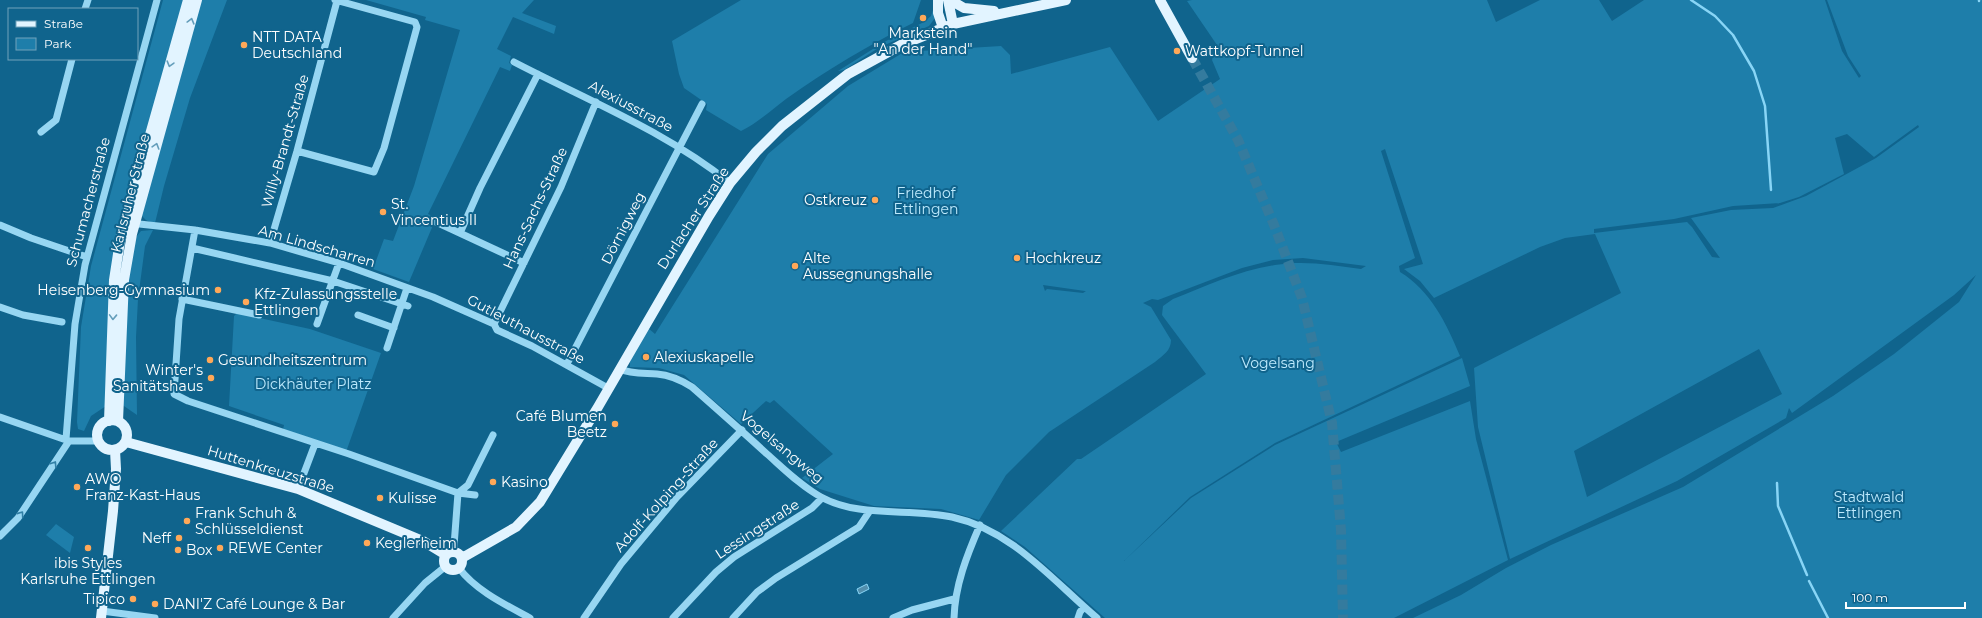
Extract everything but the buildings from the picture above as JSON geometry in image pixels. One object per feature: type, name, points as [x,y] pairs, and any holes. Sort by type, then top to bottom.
[{"type":"main road","name":"Karlsruher Straße","points":[[114,421],[129,223],[188,0]]},
{"type":"main road","name":"Karlsruher Straße","points":[[129,223],[197,0]]},
{"type":"main road","points":[[938,0],[938,13],[943,28]]},
{"type":"main road","points":[[949,0],[964,8],[1006,12]]},
{"type":"main road","points":[[949,0],[953,24]]},
{"type":"main road","name":"Durlacher Straße","points":[[462,558],[516,527],[532,512],[549,488],[681,262],[730,183],[756,152],[782,126],[829,87],[876,57],[901,45],[953,24],[1066,0]]},
{"type":"main road","points":[[1160,0],[1192,58]]},
{"type":"main road","points":[[114,421],[126,429],[128,435],[126,442],[120,448],[115,450],[106,449],[99,441],[99,428],[114,421]]},
{"type":"main road","name":"Huttenkreuzstraße","points":[[126,442],[298,489],[423,541],[446,555]]},
{"type":"main road","points":[[102,614],[116,469],[115,450]]},
{"type":"main road","points":[[451,552],[457,552],[462,558],[462,563],[459,568],[453,570],[446,566],[444,560],[446,555],[451,552]]},
{"type":"street","name":"Schumacherstraße","points":[[67,440],[75,324],[87,257],[157,0]]},
{"type":"street","points":[[297,151],[374,172],[384,148],[418,27],[415,22],[336,0]]},
{"type":"street","name":"Willy-Brandt-Straße","points":[[270,243],[297,151],[336,0]]},
{"type":"street","points":[[41,132],[56,120],[72,60]]},
{"type":"street","name":"Alexiusstraße","points":[[514,62],[596,102],[679,147],[730,183]]},
{"type":"street","points":[[460,233],[480,188],[538,74]]},
{"type":"street","name":"Hans-Sachs-Straße","points":[[494,324],[561,187],[596,102]]},
{"type":"street","name":"Dörnigweg","points":[[567,364],[702,104]]},
{"type":"street","points":[[436,222],[524,263]]},
{"type":"street","name":"Am Lindscharren","points":[[129,223],[194,230],[270,243],[339,263],[407,288]]},
{"type":"street","points":[[0,225],[31,238],[87,257]]},
{"type":"street","points":[[194,230],[192,248],[178,319],[174,394],[188,401],[458,493],[475,495]]},
{"type":"street","points":[[192,248],[333,281],[405,305]]},
{"type":"street","points":[[317,324],[339,263]]},
{"type":"street","points":[[386,348],[405,305],[407,288]]},
{"type":"street","name":"Gutleuthausstraße","points":[[407,288],[494,324],[497,330],[567,364],[608,388]]},
{"type":"street","points":[[182,299],[259,315]]},
{"type":"street","points":[[0,307],[23,315],[62,322]]},
{"type":"street","points":[[358,315],[394,328]]},
{"type":"street","name":"Vogelsangweg","points":[[619,369],[626,372],[658,374],[677,378],[692,387],[742,430],[783,469],[822,498],[869,512],[891,511],[929,513],[980,525],[1004,538],[1028,556],[1097,618]]},
{"type":"street","points":[[0,417],[67,440],[99,441]]},
{"type":"street","name":"Adolf-Kolping-Straße","points":[[584,618],[621,564],[636,546],[677,498],[742,430]]},
{"type":"street","points":[[454,546],[458,493],[468,485],[493,435]]},
{"type":"street","points":[[0,536],[18,518],[67,440]]},
{"type":"street","points":[[298,489],[315,444]]},
{"type":"street","name":"Lessingstraße","points":[[673,618],[716,572],[734,557],[812,508],[822,498]]},
{"type":"street","points":[[733,618],[758,592],[776,578],[859,527],[869,512]]},
{"type":"street","points":[[954,618],[954,599],[966,556],[980,525]]},
{"type":"street","points":[[393,618],[425,583],[446,566]]},
{"type":"street","points":[[459,568],[465,576],[486,591],[530,618]]},
{"type":"street","points":[[892,618],[912,610],[954,599]]},
{"type":"street","points":[[1078,618],[1084,607]]},
{"type":"street","points":[[102,614],[155,618]]},
{"type":"green space","points":[[163,0],[184,0],[125,208],[106,406],[91,416],[84,431],[78,429],[77,422],[81,327],[91,266]]},
{"type":"green space","points":[[201,0],[227,0],[190,98],[164,186],[155,223],[152,223],[146,220],[140,213]]},
{"type":"green space","points":[[366,0],[534,0],[522,13],[556,26],[554,34],[513,17],[497,49],[511,56],[509,63],[512,65],[510,71],[500,67],[428,214],[436,218],[409,282],[373,269],[384,239],[393,241],[414,186],[460,30],[425,20],[426,17]]},
{"type":"green space","points":[[741,0],[921,0],[913,23],[865,49],[817,78],[741,131],[706,110],[707,104],[684,88],[679,74],[672,41]]},
{"type":"green space","points":[[1487,0],[1496,22],[1540,0],[1599,0],[1612,21],[1644,0],[1825,0],[1842,51],[1859,78],[1861,76],[1848,56],[1827,0],[1982,0],[1982,618],[1413,618],[1461,595],[1506,568],[1551,545],[1683,487],[1833,396],[1894,354],[1959,302],[1976,275],[1954,295],[1792,413],[1789,408],[1786,418],[1677,481],[1510,559],[1478,427],[1474,368],[1621,293],[1595,234],[1565,238],[1540,247],[1434,298],[1420,281],[1404,269],[1423,264],[1385,149],[1381,151],[1415,258],[1399,266],[1400,272],[1411,279],[1429,298],[1443,320],[1460,356],[1275,443],[1190,497],[1124,561],[1191,498],[1275,445],[1462,358],[1470,386],[1336,442],[1341,452],[1470,401],[1476,439],[1508,560],[1394,618],[1105,618],[1025,547],[1001,531],[1077,459],[1081,459],[1206,374],[1162,315],[1163,306],[1173,299],[1211,284],[1262,267],[1296,263],[1361,269],[1366,266],[1303,258],[1273,260],[1242,268],[1158,300],[1152,299],[1143,303],[1151,307],[1171,340],[1168,350],[1155,362],[1049,432],[1006,475],[979,520],[941,509],[874,506],[820,489],[802,478],[833,454],[774,400],[770,403],[766,401],[741,424],[684,375],[659,368],[630,367],[630,361],[648,328],[655,334],[768,154],[848,86],[904,52],[1001,46],[1010,55],[1011,74],[1110,47],[1158,121],[1220,79],[1212,60],[1217,45],[1187,1]],"holes":[[[1918,125],[1919,127],[1876,158],[1806,196],[1773,208],[1731,210],[1691,218],[1720,258],[1712,257],[1687,222],[1594,233],[1594,229],[1674,219],[1733,206],[1780,203],[1799,197],[1844,174],[1835,138],[1847,134],[1874,157]],[[1043,285],[1086,291],[1083,293],[1047,289],[1045,291]],[[1759,349],[1782,394],[1587,497],[1574,451]]]},
{"type":"green space","points":[[934,7],[935,18],[929,26],[880,47],[844,70],[838,71],[884,42],[924,22],[931,16]]},
{"type":"green space","points":[[153,230],[145,246],[138,299],[136,337],[137,415],[121,404],[127,283],[136,237],[141,231]]},
{"type":"green space","name":"Dickhäuter Platz","points":[[237,313],[310,329],[381,353],[346,452],[283,430],[284,425],[229,406],[234,316]]},
{"type":"green space","points":[[56,524],[74,537],[70,553],[46,535]]},
{"type":"shaded area","points":[[867,584],[869,589],[859,594],[857,589]]},
{"type":"waterway","points":[[1691,0],[1715,16],[1733,35],[1754,71],[1765,106],[1771,190]]},
{"type":"waterway","points":[[1777,483],[1778,506],[1807,575]]},
{"type":"waterway","points":[[1809,581],[1828,618]]},
{"type":"tunnel","points":[[1192,58],[1238,140],[1274,225],[1302,298],[1332,423],[1341,530],[1343,618]]},
{"type":"place","name":"Markstein \"An der Hand\"","points":[[923,18]]},
{"type":"place","name":"NTT DATA Deutschland","points":[[244,45]]},
{"type":"place","name":"Wattkopf-Tunnel","points":[[1177,51]]},
{"type":"place","name":"Ostkreuz","points":[[875,200]]},
{"type":"place","name":"St. Vincentius II","points":[[383,212]]},
{"type":"place","name":"Hochkreuz","points":[[1017,258]]},
{"type":"place","name":"Alte Aussegnungshalle","points":[[795,266]]},
{"type":"place","name":"Heisenberg-Gymnasium","points":[[218,290]]},
{"type":"place","name":"Kfz-Zulassungsstelle Ettlingen","points":[[246,302]]},
{"type":"place","name":"Alexiuskapelle","points":[[646,357]]},
{"type":"place","name":"Gesundheitszentrum","points":[[210,360]]},
{"type":"place","name":"Winter's Sanitätshaus","points":[[211,378]]},
{"type":"place","name":"Café Blumen Beetz","points":[[615,424]]},
{"type":"place","name":"Kasino","points":[[493,482]]},
{"type":"place","name":"AWO Franz-Kast-Haus","points":[[77,487]]},
{"type":"place","name":"Kulisse","points":[[380,498]]},
{"type":"place","name":"Frank Schuh & Schlüsseldienst","points":[[187,521]]},
{"type":"place","name":"Neff","points":[[179,538]]},
{"type":"place","name":"Keglerheim","points":[[367,543]]},
{"type":"place","name":"ibis Styles Karlsruhe Ettlingen","points":[[88,548]]},
{"type":"place","name":"REWE Center","points":[[220,548]]},
{"type":"place","name":"Box","points":[[178,550]]},
{"type":"place","name":"Tipico","points":[[133,599]]},
{"type":"place","name":"DANI'Z Café Lounge & Bar","points":[[155,604]]},
{"type":"park label","name":"Friedhof Ettlingen","points":[[926,202]]},
{"type":"park label","name":"Vogelsang","points":[[1278,363]]},
{"type":"park label","name":"Stadtwald Ettlingen","points":[[1869,506]]}]
